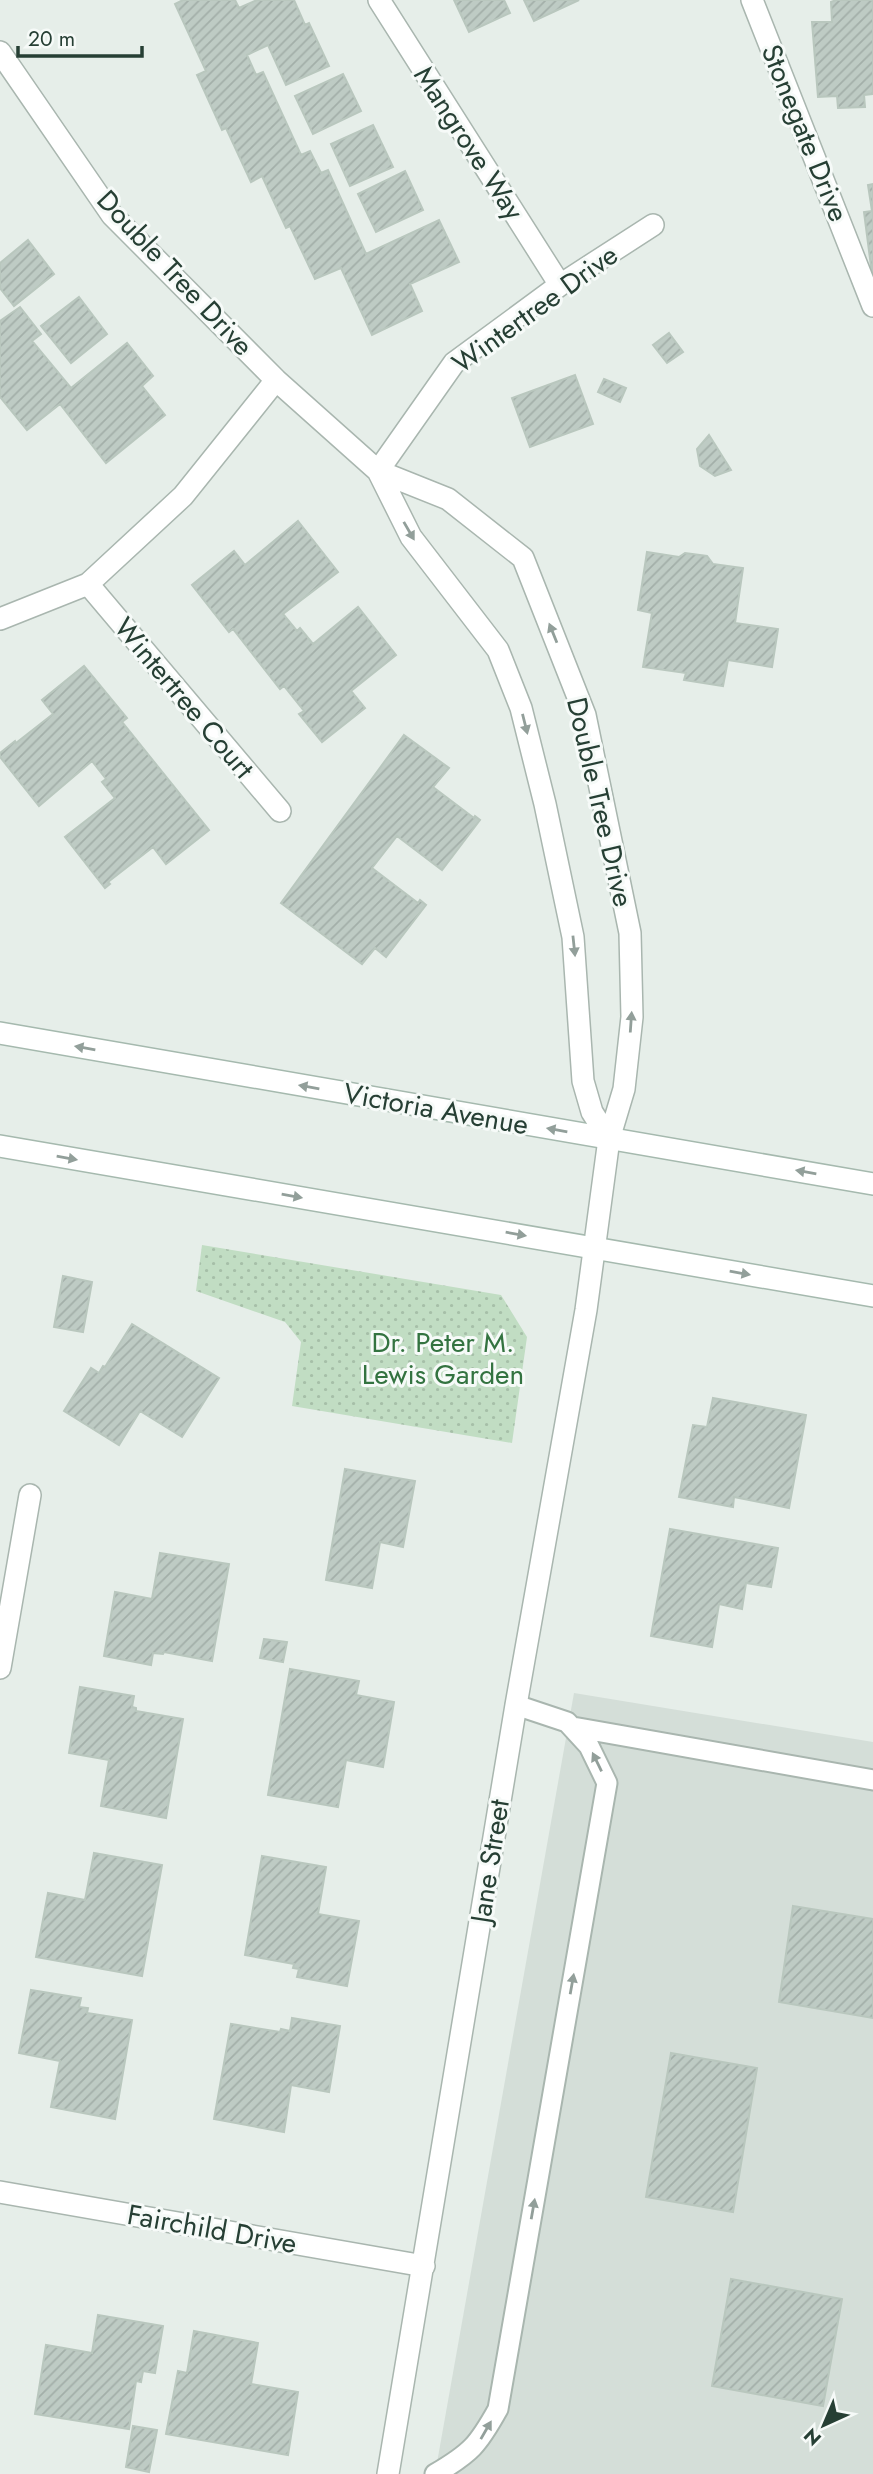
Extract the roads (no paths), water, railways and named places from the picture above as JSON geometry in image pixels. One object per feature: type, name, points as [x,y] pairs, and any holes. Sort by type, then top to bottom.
[{"type":"street","name":"Mangrove Way","points":[[379,0],[560,285]]},
{"type":"street","name":"Stonegate Drive","points":[[752,0],[873,306]]},
{"type":"street","name":"Double Tree Drive","points":[[0,52],[112,215],[276,380],[378,471],[448,499],[523,558],[585,715],[630,933],[632,1017],[624,1089],[609,1139],[596,1248]]},
{"type":"street","name":"Wintertree Drive","points":[[378,471],[454,363],[560,285],[653,225]]},
{"type":"street","points":[[0,619],[88,584],[183,496],[276,380]]},
{"type":"street","name":"Double Tree Drive","points":[[378,471],[411,537],[498,650],[521,708],[545,804],[573,937],[583,1082],[592,1112],[609,1139]]},
{"type":"street","name":"Wintertree Court","points":[[88,584],[280,811]]},
{"type":"street","name":"Victoria Avenue","points":[[0,1033],[873,1184]]},
{"type":"street","points":[[0,1146],[873,1296]]},
{"type":"street","name":"Jane Street","points":[[388,2474],[516,1705],[596,1248]]},
{"type":"street","points":[[0,1668],[30,1495]]},
{"type":"street","name":"Fairchild Drive","points":[[0,2192],[424,2266]]},
{"type":"lane","points":[[436,2474],[461,2459],[481,2440],[498,2409],[607,1783],[589,1746],[568,1722],[516,1705]]},
{"type":"lane","points":[[573,1727],[873,1780]]},
{"type":"park label","name":"Dr. Peter M. Lewis Garden","points":[[443,1358]]}]
